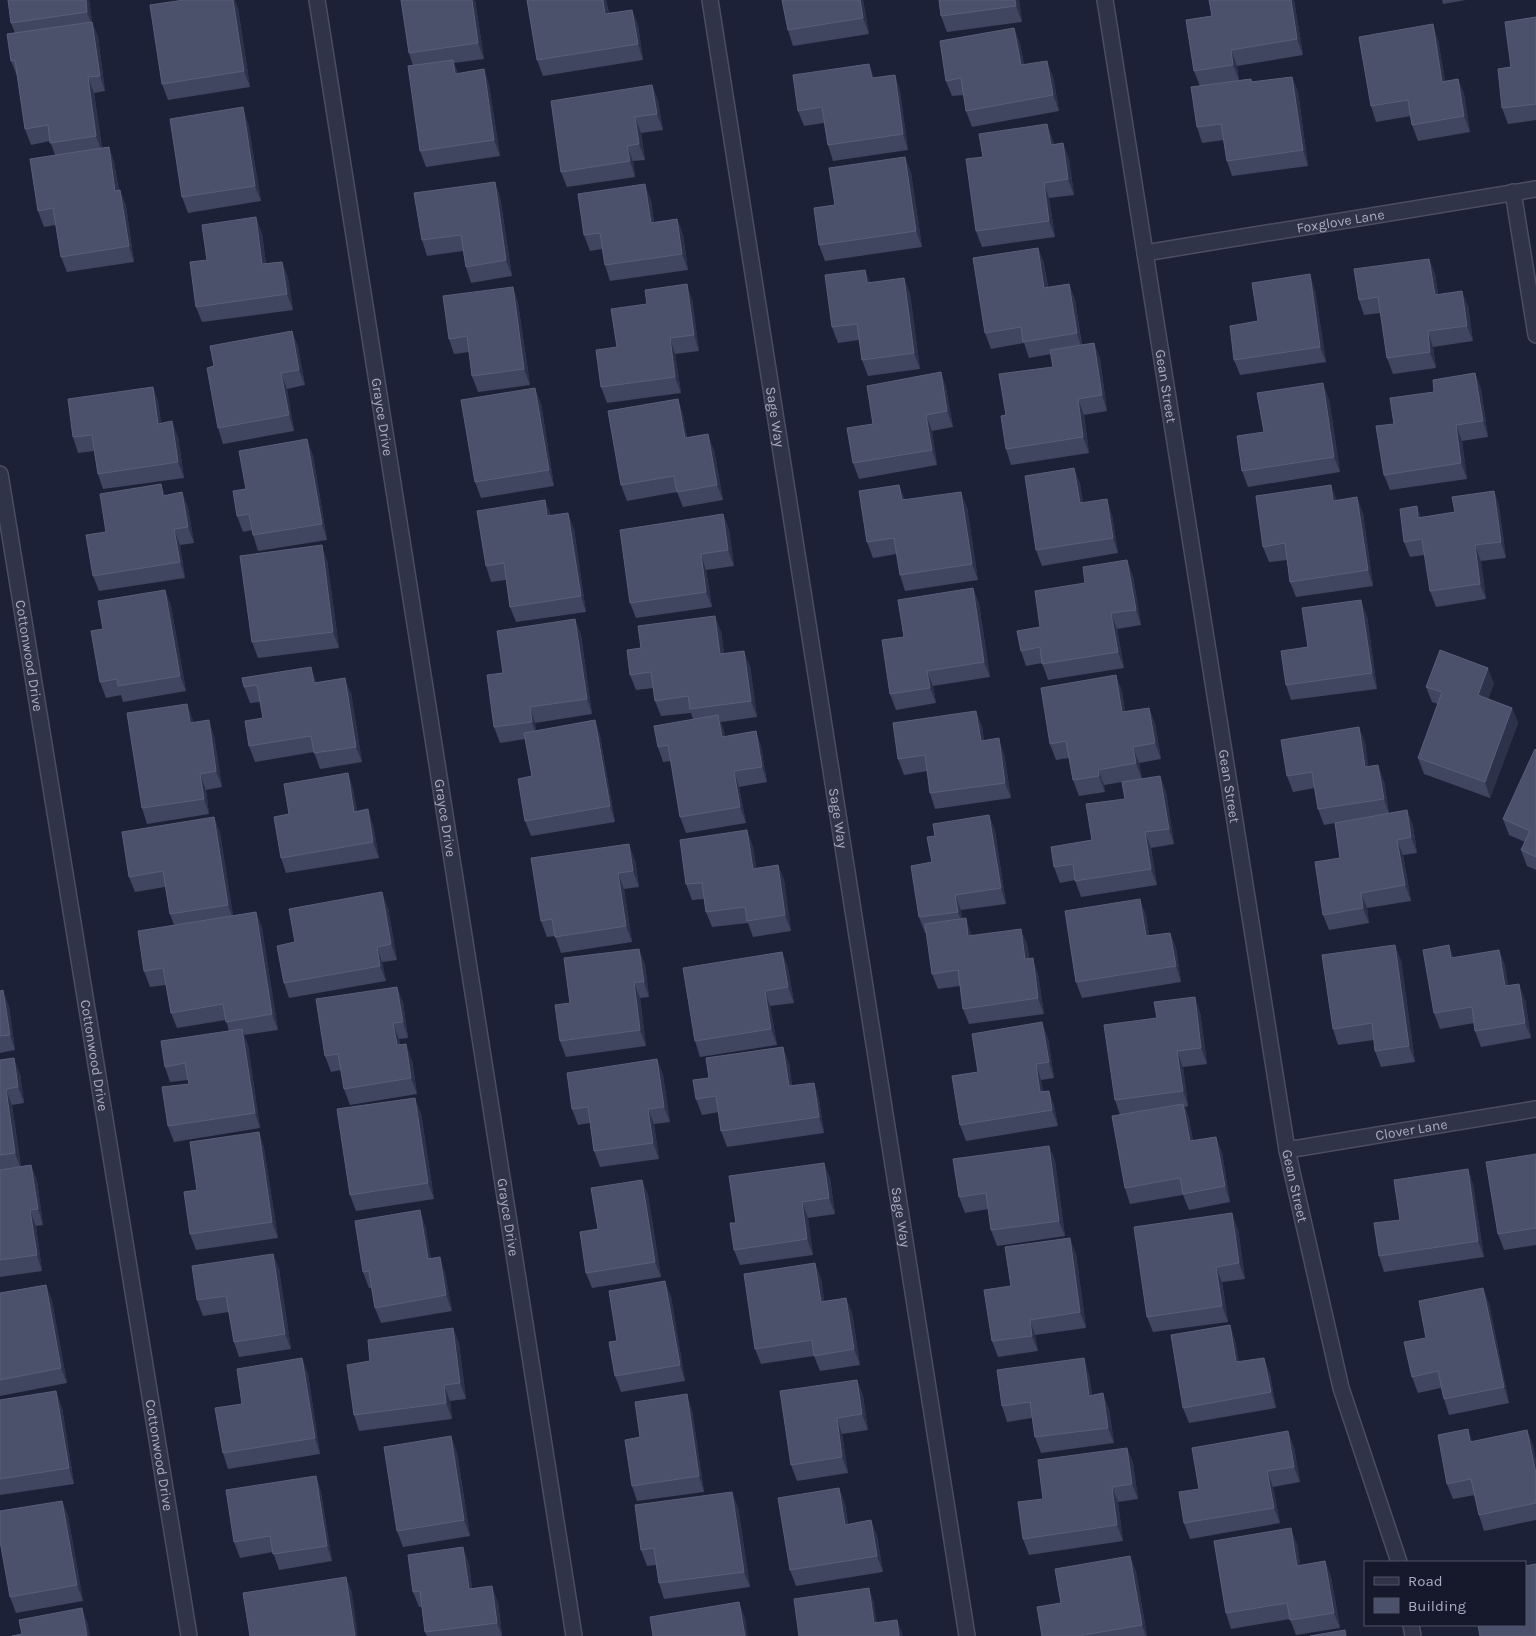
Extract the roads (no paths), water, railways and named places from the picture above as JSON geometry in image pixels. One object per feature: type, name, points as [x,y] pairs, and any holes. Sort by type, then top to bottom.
[{"type":"street","name":"Grayce Drive","points":[[317,0],[574,1636]]},
{"type":"street","name":"Sage Way","points":[[710,0],[967,1636]]},
{"type":"street","name":"Gean Street","points":[[1105,0],[1287,1150],[1341,1388],[1399,1561]]},
{"type":"street","name":"Foxglove Lane","points":[[1145,253],[1536,189]]},
{"type":"street","points":[[1513,192],[1536,336]]},
{"type":"street","name":"Cottonwood Drive","points":[[0,474],[189,1636]]},
{"type":"street","name":"Clover Lane","points":[[1287,1150],[1536,1109]]}]
